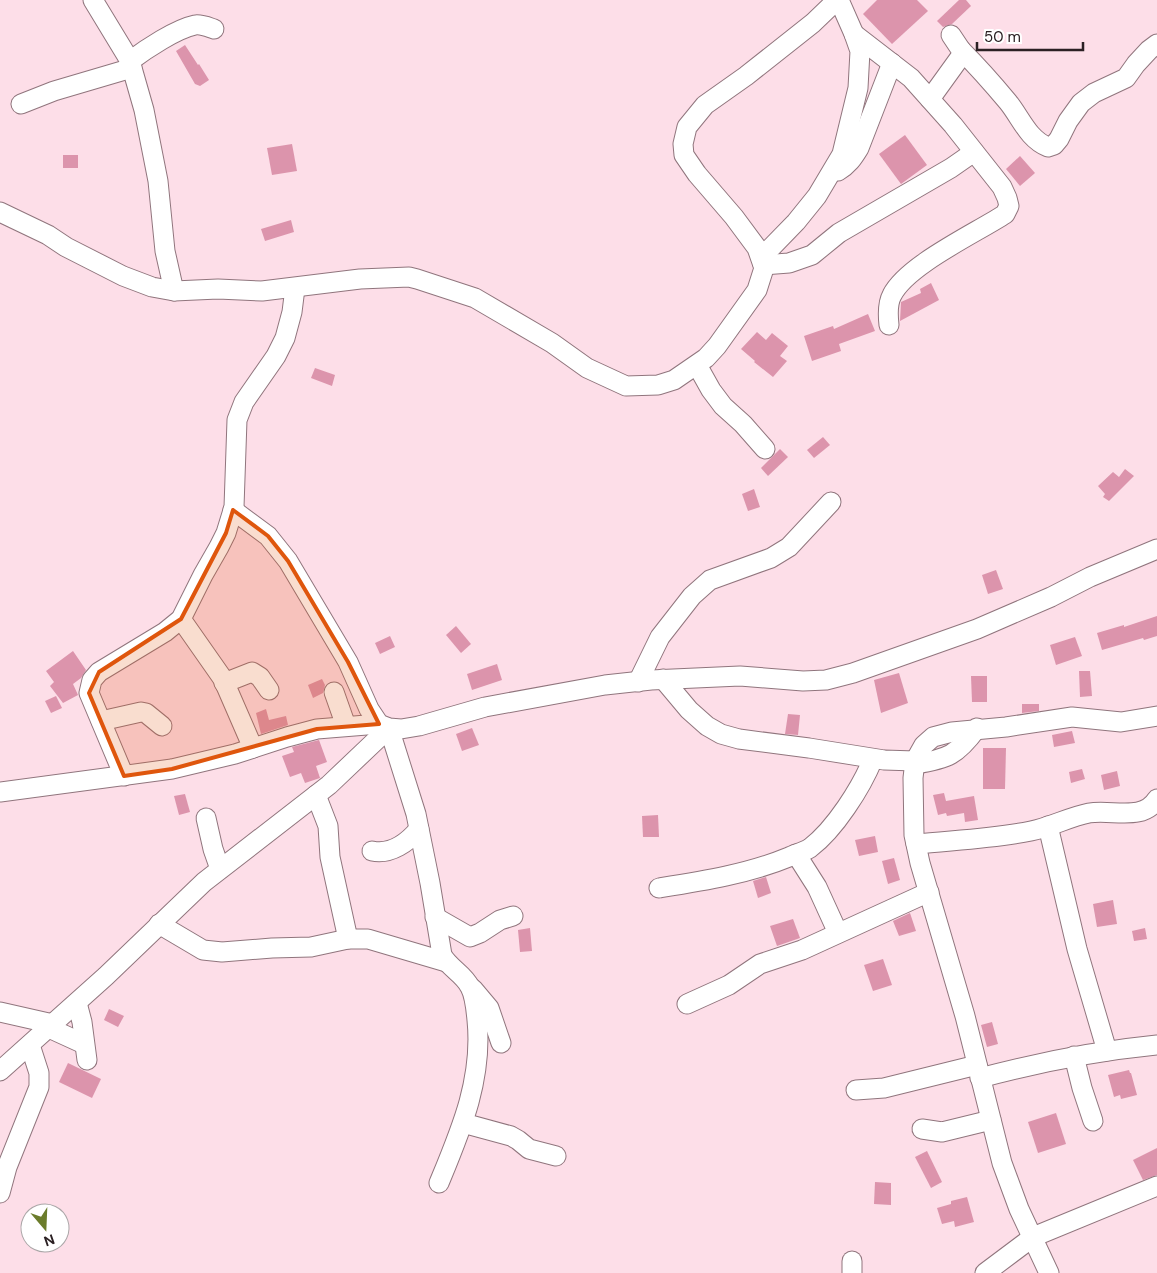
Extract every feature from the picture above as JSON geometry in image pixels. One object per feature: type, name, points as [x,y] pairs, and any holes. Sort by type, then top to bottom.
[{"type":"street","points":[[92,0],[131,64],[144,110],[158,181],[165,252],[174,291]]},
{"type":"street","points":[[0,212],[48,235],[66,247],[123,276],[152,287],[174,291],[262,291],[360,279],[409,277],[417,279],[475,298],[552,343],[587,368],[626,386],[666,383],[697,365],[717,346],[757,290],[764,268],[757,248],[684,155],[684,135],[705,105],[746,76],[813,23],[838,0],[860,51],[858,88],[842,154],[817,196],[762,262]]},
{"type":"street","points":[[21,104],[131,64],[146,49],[181,30],[195,25],[214,29]]},
{"type":"street","points":[[854,34],[911,78],[930,99],[1002,187],[1009,206],[1005,214],[926,262],[904,280],[892,295],[888,311],[889,325]]},
{"type":"street","points":[[930,99],[960,60],[956,43],[1010,104],[1030,134],[1040,144],[1048,147],[1054,145],[1059,139],[1068,121],[1081,103],[1094,93],[1126,78],[1136,64],[1157,44]]},
{"type":"street","points":[[832,173],[845,167],[859,148],[892,64]]},
{"type":"street","points":[[762,262],[789,263],[812,255],[839,233],[944,172],[974,152]]},
{"type":"street","points":[[124,776],[89,693],[92,680],[99,672],[165,632],[181,619],[226,533],[233,510],[237,420],[244,402],[276,356],[285,338],[296,288]]},
{"type":"street","points":[[697,365],[711,390],[723,406],[743,424],[765,449]]},
{"type":"street","points":[[638,682],[660,637],[692,596],[710,580],[771,558],[789,547],[831,502]]},
{"type":"street","points":[[233,510],[268,536],[288,561],[348,662],[369,709],[384,726],[419,829],[441,950],[446,962]]},
{"type":"street","points":[[0,792],[172,769],[317,729],[346,726],[384,726],[401,729],[419,726],[485,706],[605,686],[663,679],[740,676],[804,681],[826,680],[853,673],[977,629],[1051,597],[1090,577],[1157,550]]},
{"type":"street","points":[[181,619],[224,683],[253,748]]},
{"type":"street","points":[[224,683],[252,672],[260,677],[269,690]]},
{"type":"street","points":[[663,679],[689,710],[707,726],[721,734],[739,740],[915,762]]},
{"type":"street","points":[[334,692],[346,726]]},
{"type":"street","points":[[101,721],[141,712],[146,713],[162,726]]},
{"type":"street","points":[[1049,1273],[1019,1208],[1002,1163],[978,1072],[966,1016],[916,844],[913,801],[915,762],[924,745],[933,737],[952,732],[978,728],[1006,727],[1072,717],[1121,722],[1157,716]]},
{"type":"street","points":[[0,1071],[77,1003],[204,882],[329,785],[384,726]]},
{"type":"street","points":[[660,888],[752,870],[808,849],[837,821],[860,785],[872,758]]},
{"type":"street","points":[[316,795],[328,826],[330,857],[348,939]]},
{"type":"street","points":[[916,844],[1033,831],[1077,816],[1092,813],[1141,812],[1149,809],[1157,799]]},
{"type":"street","points":[[206,818],[212,849],[220,869]]},
{"type":"street","points":[[1048,826],[1077,949],[1107,1051]]},
{"type":"street","points":[[372,851],[380,853],[409,841],[419,829]]},
{"type":"street","points":[[796,854],[817,887],[838,934]]},
{"type":"street","points":[[687,1004],[729,986],[760,964],[802,950],[929,892]]},
{"type":"street","points":[[435,917],[470,937],[500,920],[513,916]]},
{"type":"street","points":[[159,924],[203,950],[311,947],[348,939],[368,939],[446,962],[461,975],[489,1008],[501,1043]]},
{"type":"street","points":[[439,1183],[463,1123],[473,1088],[478,1059],[475,1007],[470,986]]},
{"type":"street","points":[[0,1012],[51,1026],[86,1052],[77,1003]]},
{"type":"street","points":[[0,1193],[7,1167],[38,1087],[39,1073],[30,1044]]},
{"type":"street","points":[[856,1090],[884,1088],[1074,1056],[1157,1045]]},
{"type":"street","points":[[1074,1056],[1093,1121]]},
{"type":"street","points":[[922,1129],[942,1132],[991,1120]]},
{"type":"street","points":[[463,1123],[511,1136],[529,1149],[556,1156]]},
{"type":"street","points":[[985,1273],[1033,1237],[1157,1186]]},
{"type":"highlighted area","points":[[233,510],[268,536],[288,561],[348,662],[379,724],[317,729],[172,769],[124,776],[89,693],[99,672],[181,619],[226,533]]},
{"type":"building","points":[[877,0],[917,0],[928,11],[892,44],[863,14]]},
{"type":"building","points":[[959,0],[966,0],[971,6],[952,24],[943,27],[937,21]]},
{"type":"building","points":[[185,45],[209,80],[200,86],[195,84],[176,51]]},
{"type":"building","points":[[905,135],[927,165],[901,184],[879,154]]},
{"type":"building","points":[[292,144],[297,171],[272,175],[267,148]]},
{"type":"building","points":[[63,155],[78,155],[78,168],[63,168]]},
{"type":"building","points":[[1020,156],[1035,173],[1020,186],[1006,169]]},
{"type":"building","points":[[291,220],[294,232],[265,241],[261,229]]},
{"type":"building","points":[[931,283],[939,300],[900,321],[901,302],[921,293],[920,289]]},
{"type":"building","points":[[868,314],[875,331],[839,344],[841,351],[812,361],[804,336],[833,326],[834,329]]},
{"type":"building","points":[[757,332],[766,340],[772,333],[788,346],[780,356],[787,361],[773,377],[741,349]]},
{"type":"building","points":[[315,368],[335,375],[332,386],[311,378]]},
{"type":"building","points":[[823,437],[830,445],[814,458],[807,450]]},
{"type":"building","points":[[780,449],[788,457],[768,476],[761,468]]},
{"type":"building","points":[[1125,469],[1134,476],[1109,501],[1103,497],[1105,494],[1098,486],[1113,472],[1119,477]]},
{"type":"building","points":[[754,489],[760,507],[748,511],[742,494]]},
{"type":"building","points":[[996,570],[1003,589],[988,594],[982,575]]},
{"type":"building","points":[[1157,616],[1157,636],[1144,640],[1143,638],[1102,650],[1097,633],[1124,625],[1124,627]]},
{"type":"building","points":[[456,626],[471,644],[461,653],[446,635]]},
{"type":"building","points":[[390,636],[395,647],[380,654],[375,643]]},
{"type":"building","points":[[1075,637],[1082,656],[1056,665],[1050,645]]},
{"type":"building","points":[[73,651],[86,670],[81,678],[73,684],[78,695],[63,703],[50,686],[54,682],[46,671]]},
{"type":"building","points":[[497,664],[502,680],[472,690],[467,674]]},
{"type":"building","points":[[1079,671],[1090,671],[1092,696],[1080,697]]},
{"type":"building","points":[[899,673],[908,703],[881,713],[874,680]]},
{"type":"building","points":[[971,676],[987,676],[987,702],[972,702]]},
{"type":"building","points":[[322,679],[325,685],[323,693],[313,698],[308,685]]},
{"type":"building","points":[[56,696],[62,708],[51,713],[45,701]]},
{"type":"building","points":[[1022,704],[1039,704],[1039,711],[1022,713]]},
{"type":"building","points":[[266,709],[269,720],[286,716],[288,725],[261,734],[256,713]]},
{"type":"building","points":[[788,714],[800,715],[798,735],[785,734]]},
{"type":"building","points":[[472,728],[479,745],[462,751],[456,734]]},
{"type":"building","points":[[1072,731],[1075,743],[1054,747],[1052,735]]},
{"type":"building","points":[[319,740],[327,762],[316,766],[320,778],[305,783],[301,773],[290,777],[282,756],[294,752],[292,747]]},
{"type":"building","points":[[983,748],[1006,748],[1005,789],[983,789]]},
{"type":"building","points":[[1082,769],[1085,779],[1071,783],[1069,772]]},
{"type":"building","points":[[1117,771],[1120,786],[1104,790],[1101,775]]},
{"type":"building","points":[[944,793],[946,801],[974,796],[978,820],[965,822],[964,813],[947,816],[946,813],[938,815],[933,795]]},
{"type":"building","points":[[185,794],[190,812],[179,815],[174,796]]},
{"type":"building","points":[[658,815],[659,837],[643,837],[642,816]]},
{"type":"building","points":[[875,836],[878,852],[859,856],[855,840]]},
{"type":"building","points":[[894,858],[900,880],[888,884],[882,861]]},
{"type":"building","points":[[766,877],[771,893],[758,898],[753,881]]},
{"type":"building","points":[[1113,900],[1117,924],[1097,927],[1093,904]]},
{"type":"building","points":[[910,913],[916,931],[899,936],[893,921]]},
{"type":"building","points":[[793,919],[800,938],[777,946],[770,926]]},
{"type":"building","points":[[530,928],[532,951],[520,952],[518,930]]},
{"type":"building","points":[[1145,928],[1147,939],[1134,941],[1132,931]]},
{"type":"building","points":[[883,959],[892,985],[873,991],[864,965]]},
{"type":"building","points":[[109,1009],[124,1016],[118,1027],[104,1020]]},
{"type":"building","points":[[992,1022],[998,1044],[987,1047],[981,1025]]},
{"type":"building","points":[[68,1063],[101,1079],[92,1098],[59,1082]]},
{"type":"building","points":[[1129,1070],[1137,1095],[1121,1099],[1120,1095],[1114,1097],[1108,1075]]},
{"type":"building","points":[[1056,1113],[1066,1144],[1038,1153],[1028,1122]]},
{"type":"building","points":[[1157,1148],[1157,1175],[1143,1180],[1133,1160]]},
{"type":"building","points":[[927,1151],[942,1182],[931,1188],[915,1157]]},
{"type":"building","points":[[875,1182],[891,1183],[891,1205],[874,1204]]},
{"type":"building","points":[[967,1197],[974,1222],[955,1227],[954,1221],[942,1224],[937,1208],[951,1204],[951,1201]]}]
